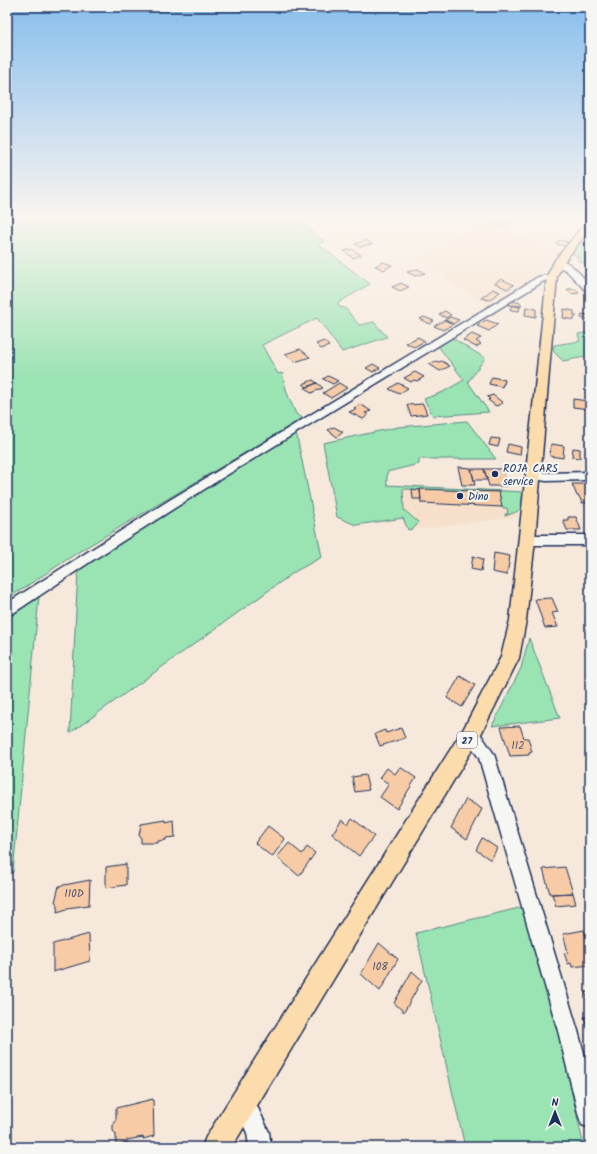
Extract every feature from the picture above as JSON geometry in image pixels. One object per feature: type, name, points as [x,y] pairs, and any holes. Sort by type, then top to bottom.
[{"type":"main road","name":"27","points":[[216,1147],[471,734],[510,658],[518,620],[555,273]]},
{"type":"street","points":[[7,610],[50,580],[270,443],[441,341],[549,273]]},
{"type":"street","points":[[574,273],[590,290]]},
{"type":"street","points":[[533,475],[546,477],[590,476]]},
{"type":"street","points":[[527,540],[590,540]]},
{"type":"street","points":[[471,734],[486,754],[568,1031],[590,1117]]},
{"type":"street","points":[[244,1103],[258,1132],[260,1147]]},
{"type":"shaded area","points":[[437,273],[539,273],[488,306]]},
{"type":"shaded area","points":[[387,485],[521,492],[518,517],[408,530]]},
{"type":"green space","points":[[7,273],[355,273],[370,284],[338,303],[339,307],[345,308],[359,325],[374,322],[387,337],[342,352],[317,318],[262,345],[278,374],[282,373],[287,393],[296,414],[303,418],[80,551],[7,599]]},
{"type":"green space","points":[[590,332],[590,356],[563,361],[553,351],[554,345],[580,341],[578,334]]},
{"type":"green space","points":[[452,338],[485,358],[468,382],[489,412],[433,416],[424,399],[443,392],[464,380],[438,346]]},
{"type":"green space","points":[[467,421],[496,459],[419,459],[419,464],[387,472],[387,485],[524,492],[522,506],[518,511],[505,516],[505,514],[508,514],[507,508],[502,508],[499,492],[403,489],[404,510],[418,522],[412,529],[408,530],[403,518],[356,525],[337,517],[323,443],[398,427]]},
{"type":"green space","points":[[296,432],[322,557],[296,571],[70,733],[78,569]]},
{"type":"green space","points":[[39,597],[13,872],[7,876],[7,618]]},
{"type":"green space","points":[[529,638],[560,718],[492,726],[521,668]]},
{"type":"green space","points":[[523,907],[555,1018],[584,1147],[465,1147],[416,933]]},
{"type":"building","points":[[409,273],[425,273],[415,276]]},
{"type":"building","points":[[501,279],[514,285],[507,289],[495,283]]},
{"type":"building","points":[[401,283],[409,287],[400,291],[392,287]]},
{"type":"building","points":[[493,289],[500,292],[489,300],[481,298]]},
{"type":"building","points":[[567,289],[576,289],[579,293],[571,294]]},
{"type":"building","points":[[512,301],[521,303],[521,307],[508,305]]},
{"type":"building","points":[[512,305],[520,306],[519,311],[510,310]]},
{"type":"building","points":[[526,307],[536,309],[536,317],[525,315]]},
{"type":"building","points":[[564,309],[574,311],[574,315],[576,315],[576,317],[574,317],[574,320],[563,318]]},
{"type":"building","points":[[445,311],[451,315],[446,318],[439,314]]},
{"type":"building","points":[[582,314],[590,315],[590,320],[581,318]]},
{"type":"building","points":[[424,317],[434,321],[430,324],[420,319]]},
{"type":"building","points":[[450,317],[459,320],[453,324],[445,320]]},
{"type":"building","points":[[445,320],[453,324],[443,330],[434,326]]},
{"type":"building","points":[[486,320],[498,324],[489,331],[477,326]]},
{"type":"building","points":[[472,334],[481,338],[476,341],[481,344],[476,347],[463,340]]},
{"type":"building","points":[[418,337],[425,341],[414,347],[406,343]]},
{"type":"building","points":[[324,341],[329,346],[321,349],[316,344]]},
{"type":"building","points":[[300,349],[310,357],[295,362],[285,354]]},
{"type":"building","points":[[436,361],[442,361],[450,366],[440,371],[429,364]]},
{"type":"building","points":[[373,364],[380,368],[373,372],[366,368]]},
{"type":"building","points":[[415,372],[424,377],[417,381],[414,380],[411,382],[404,378]]},
{"type":"building","points":[[328,376],[338,381],[333,384],[323,379]]},
{"type":"building","points":[[492,377],[505,380],[502,387],[489,384]]},
{"type":"building","points":[[313,380],[317,383],[307,387],[303,384]]},
{"type":"building","points":[[317,383],[323,388],[311,393],[305,388]]},
{"type":"building","points":[[339,383],[347,388],[331,398],[323,393]]},
{"type":"building","points":[[398,383],[408,388],[399,394],[389,389]]},
{"type":"building","points":[[493,395],[503,403],[496,406],[488,400],[490,399],[487,397]]},
{"type":"building","points":[[573,399],[588,401],[589,409],[573,407]]},
{"type":"building","points":[[360,404],[371,411],[365,413],[368,415],[363,419],[349,412],[356,409],[354,408]]},
{"type":"building","points":[[423,404],[427,414],[411,416],[407,405]]},
{"type":"building","points":[[334,427],[343,432],[337,437],[328,430]]},
{"type":"building","points":[[491,438],[500,439],[498,447],[489,445]]},
{"type":"building","points":[[508,444],[521,447],[520,455],[506,452]]},
{"type":"building","points":[[551,444],[564,446],[563,458],[550,456]]},
{"type":"building","points":[[573,448],[580,449],[580,458],[572,457]]},
{"type":"building","points":[[458,467],[471,468],[475,485],[462,485]]},
{"type":"building","points":[[471,469],[484,469],[487,480],[474,480]]},
{"type":"building","name":"ROJA CARS service","points":[[484,469],[503,469],[507,486],[489,486]]},
{"type":"building","points":[[572,484],[586,484],[590,492],[590,502],[582,503]]},
{"type":"building","points":[[412,489],[420,490],[421,499],[413,499]]},
{"type":"building","name":"Dino","points":[[420,489],[499,492],[502,507],[421,503]]},
{"type":"building","points":[[568,517],[576,517],[581,530],[567,530],[563,520],[568,520]]},
{"type":"building","points":[[494,553],[510,556],[507,575],[492,572]]},
{"type":"building","points":[[473,556],[483,559],[481,571],[471,569]]},
{"type":"building","points":[[552,598],[558,612],[552,613],[558,627],[545,628],[535,599]]},
{"type":"building","points":[[460,676],[475,685],[462,707],[447,698]]},
{"type":"building","points":[[520,726],[524,738],[528,738],[532,752],[529,753],[529,755],[510,756],[501,727]]},
{"type":"building","points":[[401,728],[405,738],[380,746],[375,734],[385,730],[386,733]]},
{"type":"building","points":[[400,767],[416,778],[397,809],[380,797],[389,784],[380,778],[387,768],[395,774]]},
{"type":"building","points":[[365,775],[369,790],[355,792],[352,777]]},
{"type":"building","points":[[466,799],[482,809],[467,839],[451,828]]},
{"type":"building","points":[[352,818],[374,836],[359,856],[332,834],[342,819],[348,824]]},
{"type":"building","points":[[166,820],[166,823],[174,821],[175,837],[166,838],[166,840],[158,841],[158,843],[141,843],[141,838],[139,836],[141,824]]},
{"type":"building","points":[[268,826],[285,839],[272,857],[255,843]]},
{"type":"building","points":[[482,838],[497,848],[491,860],[476,850]]},
{"type":"building","points":[[289,843],[302,854],[307,847],[315,853],[299,876],[277,857]]},
{"type":"building","points":[[126,864],[126,885],[106,888],[106,867]]},
{"type":"building","points":[[565,867],[573,893],[550,894],[543,869]]},
{"type":"building","points":[[90,880],[89,905],[67,908],[57,912],[58,904],[55,902],[59,886]]},
{"type":"building","points":[[573,893],[576,904],[556,906],[552,894]]},
{"type":"building","points":[[584,930],[590,950],[590,965],[572,967],[571,963],[568,964],[564,953],[568,952],[563,934]]},
{"type":"building","points":[[89,934],[90,961],[53,972],[53,944]]},
{"type":"building","points":[[379,943],[398,959],[380,991],[361,974]]},
{"type":"building","points":[[412,971],[422,980],[404,1012],[394,1003]]},
{"type":"building","points":[[585,992],[590,992],[590,1008]]},
{"type":"building","points":[[584,1017],[590,1017],[590,1037]]},
{"type":"building","points":[[153,1099],[154,1136],[143,1139],[143,1137],[127,1140],[127,1143],[116,1145],[116,1134],[113,1131],[113,1124],[116,1119],[116,1108]]},
{"type":"place","name":"ROJA CARS service","points":[[495,474]]},
{"type":"place","name":"Dino","points":[[460,496]]}]
